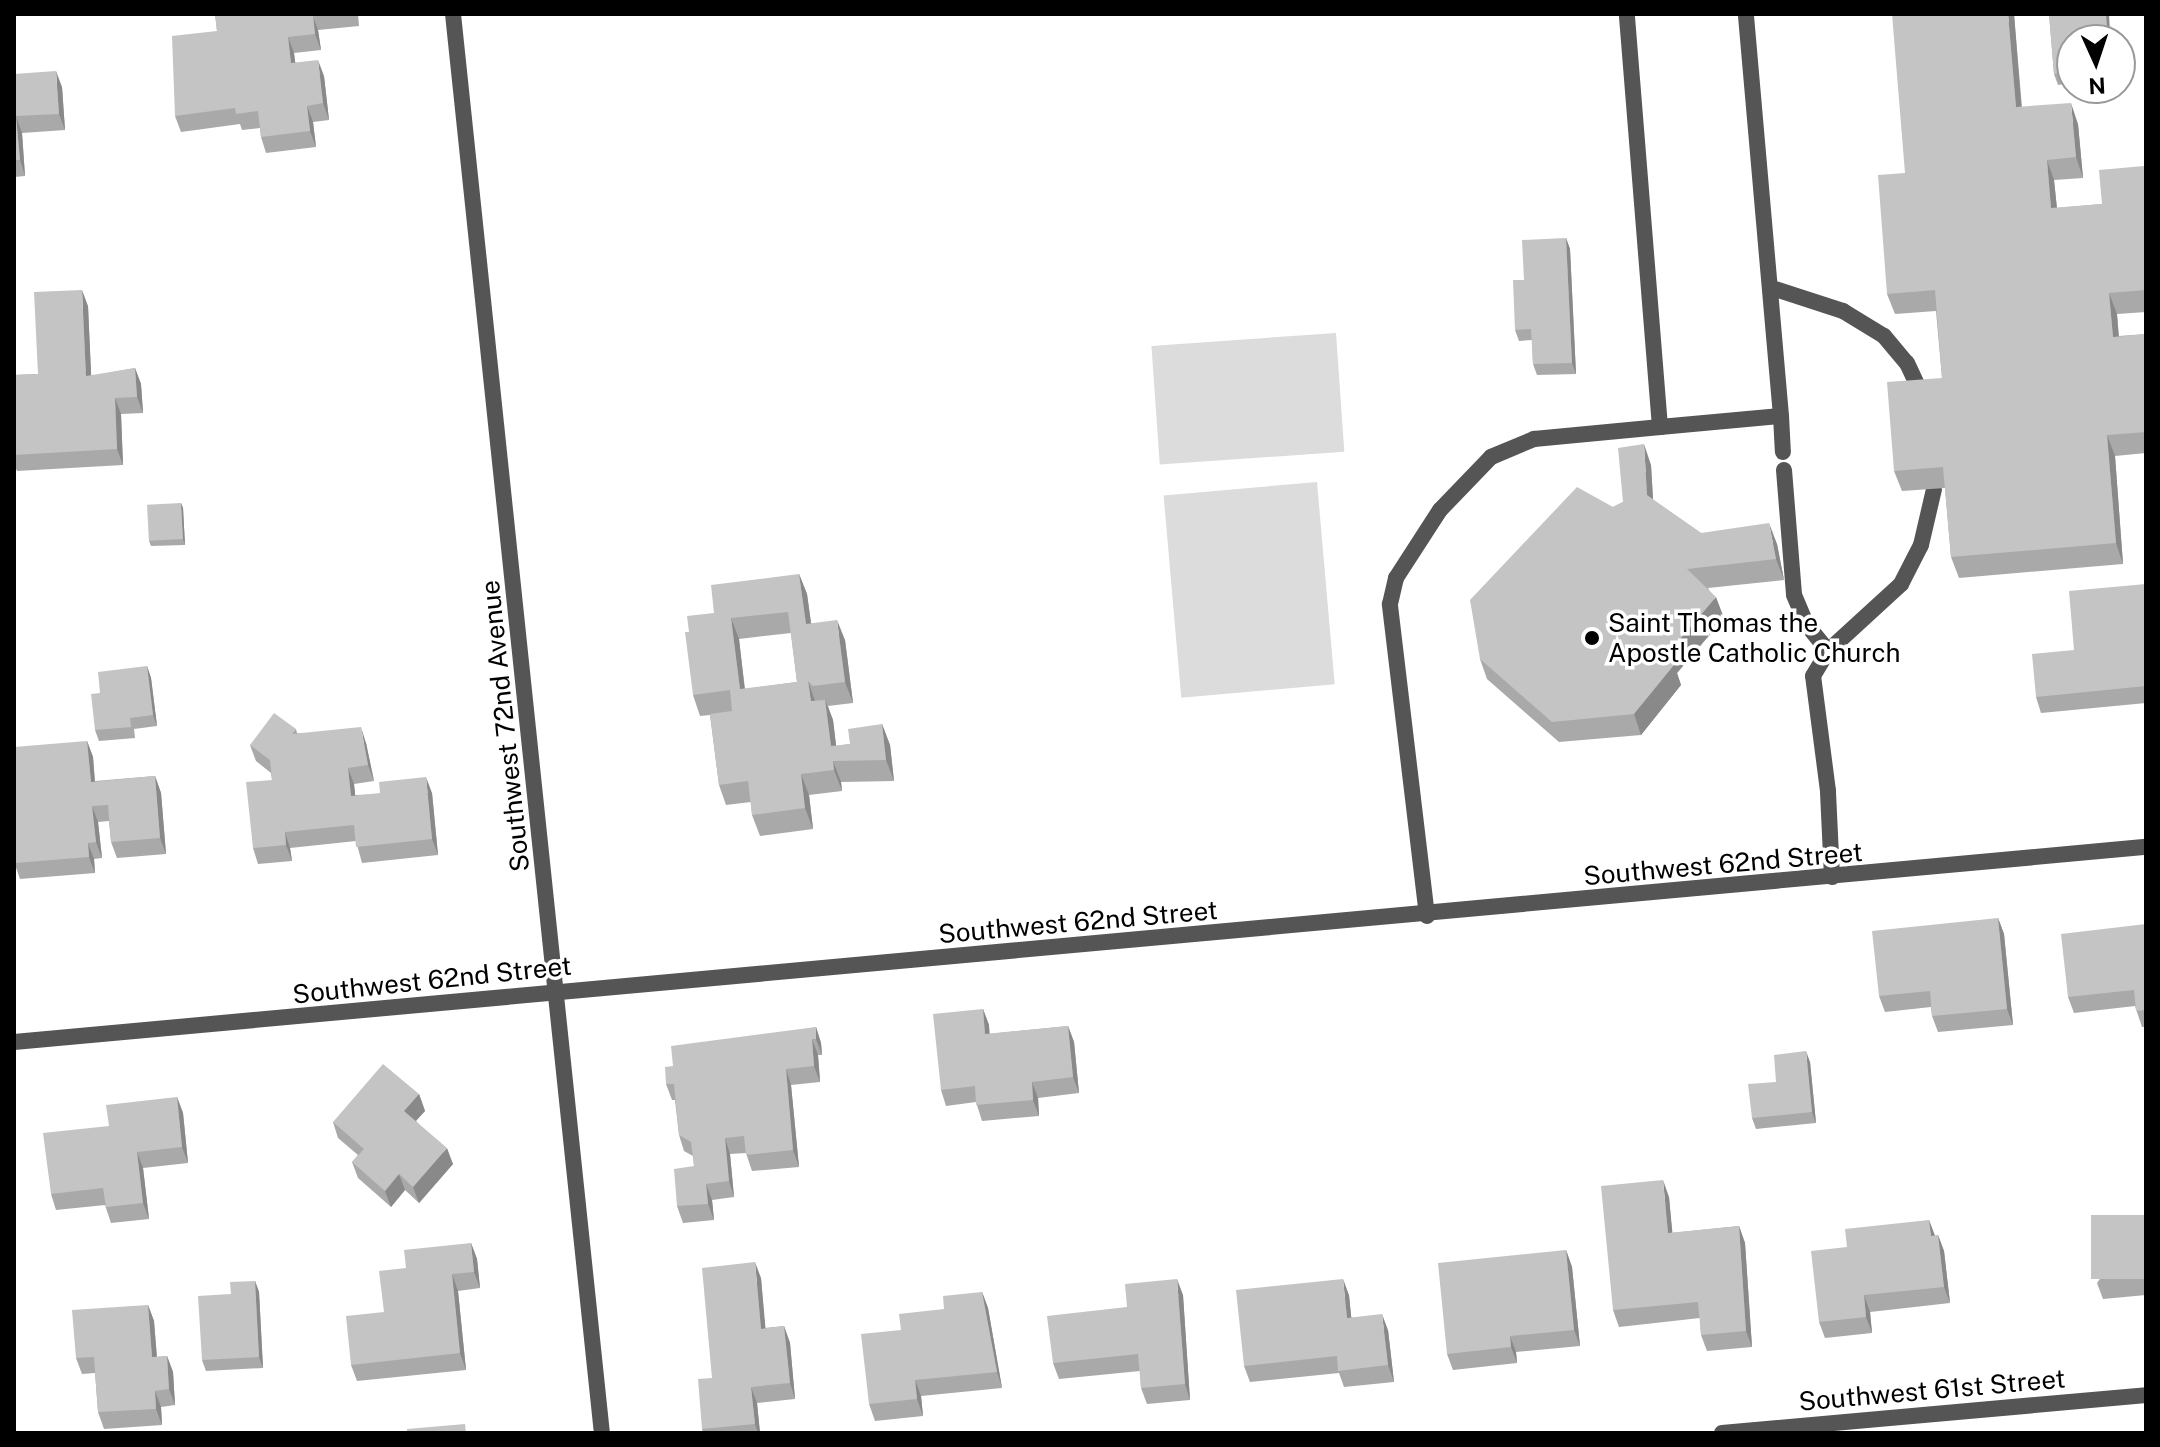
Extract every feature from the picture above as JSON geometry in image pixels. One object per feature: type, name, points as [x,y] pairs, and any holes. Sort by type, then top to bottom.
[{"type":"street","name":"Southwest 72nd Avenue","points":[[453,14],[602,1433]]},
{"type":"street","points":[[1627,14],[1660,427]]},
{"type":"street","points":[[1746,14],[1772,288],[1783,452]]},
{"type":"street","points":[[1772,288],[1843,311],[1884,336],[1907,363],[1924,401]]},
{"type":"street","points":[[1427,916],[1390,604],[1399,571],[1465,480],[1513,444],[1781,416]]},
{"type":"street","points":[[1784,470],[1794,595],[1807,625],[1828,651]]},
{"type":"street","points":[[1832,877],[1828,791],[1813,676],[1828,651],[1901,584],[1921,545],[1934,489]]},
{"type":"street","name":"Southwest 62nd Street","points":[[14,1042],[1427,916],[2146,847]]},
{"type":"street","name":"Southwest 61st Street","points":[[1722,1433],[2146,1395]]},
{"type":"shaded area","points":[[1336,333],[1344,452],[1160,465],[1151,346]]},
{"type":"shaded area","points":[[1317,482],[1335,684],[1181,698],[1164,495]]},
{"type":"building","points":[[215,14],[313,14],[315,34],[288,37],[291,63],[318,60],[323,103],[307,106],[310,131],[261,137],[258,111],[236,114],[235,108],[175,116],[172,36],[217,31]]},
{"type":"building","points":[[1892,14],[2008,14],[2016,107],[2071,104],[2076,157],[2047,160],[2051,208],[2102,204],[2099,170],[2144,166],[2146,290],[2109,293],[2113,337],[2146,334],[2146,432],[2107,435],[2116,543],[1951,557],[1943,467],[1894,471],[1887,382],[1942,378],[1935,290],[1887,294],[1878,175],[1905,173]]},
{"type":"building","points":[[2049,14],[2106,14],[2107,24],[2056,24],[2054,74]]},
{"type":"building","points":[[56,71],[59,114],[16,116],[20,160],[14,160],[14,74]]},
{"type":"building","points":[[1566,238],[1572,363],[1533,364],[1531,329],[1515,330],[1513,280],[1524,280],[1522,240]]},
{"type":"building","points":[[82,290],[86,376],[135,368],[137,397],[115,398],[117,449],[14,455],[14,375],[38,374],[34,292]]},
{"type":"building","points":[[1644,444],[1647,495],[1701,533],[1769,523],[1776,559],[1687,569],[1716,597],[1664,658],[1674,665],[1634,714],[1552,722],[1480,659],[1470,600],[1577,487],[1613,507],[1623,502],[1618,448]]},
{"type":"building","points":[[181,503],[183,539],[149,541],[147,505]]},
{"type":"building","points":[[799,574],[806,624],[837,620],[845,682],[813,686],[808,681],[811,701],[825,700],[831,746],[850,744],[848,729],[882,724],[886,760],[833,761],[834,770],[801,774],[805,808],[752,815],[748,781],[719,785],[710,714],[732,711],[730,690],[693,695],[685,632],[689,632],[687,616],[714,613],[711,585]],"holes":[[[788,612],[797,682],[740,689],[731,618]]]},
{"type":"building","points":[[2146,584],[2146,686],[2036,697],[2032,654],[2074,650],[2069,591]]},
{"type":"building","points":[[147,666],[153,715],[130,718],[131,727],[95,730],[91,694],[100,693],[98,672]]},
{"type":"building","points":[[274,713],[296,729],[292,734],[361,727],[368,765],[348,768],[351,796],[380,793],[379,782],[426,777],[432,839],[356,847],[354,825],[285,832],[286,845],[253,848],[246,782],[272,780],[270,760],[250,745]]},
{"type":"building","points":[[87,741],[91,782],[155,776],[160,838],[111,842],[108,805],[92,806],[96,842],[88,843],[89,857],[15,863],[14,747]]},
{"type":"building","points":[[1998,918],[2007,1009],[1932,1016],[1930,991],[1879,996],[1872,931]]},
{"type":"building","points":[[2146,924],[2146,1010],[2136,1011],[2134,990],[2068,997],[2061,934]]},
{"type":"building","points":[[983,1009],[985,1034],[1068,1026],[1073,1077],[1032,1082],[1033,1100],[976,1105],[975,1086],[941,1090],[933,1014]]},
{"type":"building","points":[[816,1027],[816,1039],[812,1039],[814,1066],[786,1069],[793,1150],[746,1155],[744,1136],[725,1138],[729,1181],[706,1184],[708,1204],[677,1206],[674,1169],[694,1166],[691,1142],[679,1135],[674,1084],[666,1084],[665,1067],[673,1066],[671,1046]]},
{"type":"building","points":[[1806,1051],[1812,1112],[1752,1118],[1748,1084],[1776,1082],[1774,1055]]},
{"type":"building","points":[[383,1064],[419,1094],[404,1111],[447,1148],[413,1187],[399,1174],[385,1191],[352,1162],[364,1149],[333,1122]]},
{"type":"building","points":[[177,1097],[182,1147],[137,1152],[143,1203],[106,1207],[103,1188],[51,1194],[43,1133],[109,1126],[106,1105]]},
{"type":"building","points":[[1663,1180],[1668,1233],[1739,1226],[1746,1331],[1701,1335],[1698,1302],[1613,1310],[1601,1186]]},
{"type":"building","points":[[2091,1215],[2146,1215],[2146,1279],[2091,1279]]},
{"type":"building","points":[[1929,1220],[1931,1236],[1938,1235],[1944,1287],[1864,1295],[1866,1317],[1819,1322],[1811,1251],[1847,1247],[1845,1229]]},
{"type":"building","points":[[471,1243],[474,1272],[452,1274],[460,1353],[351,1365],[346,1316],[384,1312],[379,1271],[406,1268],[404,1250]]},
{"type":"building","points":[[1566,1250],[1574,1330],[1510,1336],[1511,1347],[1447,1354],[1438,1263]]},
{"type":"building","points":[[755,1262],[761,1329],[784,1326],[790,1383],[751,1387],[755,1424],[702,1429],[698,1379],[712,1378],[702,1268]]},
{"type":"building","points":[[1177,1279],[1185,1384],[1141,1388],[1138,1354],[1053,1363],[1047,1316],[1127,1307],[1125,1284]]},
{"type":"building","points":[[1343,1279],[1347,1318],[1382,1314],[1388,1365],[1338,1371],[1337,1356],[1244,1366],[1236,1290]]},
{"type":"building","points":[[255,1281],[259,1357],[202,1360],[198,1296],[231,1294],[230,1282]]},
{"type":"building","points":[[982,1292],[997,1372],[915,1380],[917,1399],[869,1404],[861,1334],[901,1330],[899,1314],[944,1309],[943,1296]]},
{"type":"building","points":[[148,1305],[152,1357],[167,1356],[169,1389],[155,1391],[156,1409],[98,1412],[94,1357],[76,1358],[72,1310]]},
{"type":"building","points":[[465,1424],[466,1433],[407,1433],[407,1429]]},
{"type":"place","name":"Saint Thomas the Apostle Catholic Church","points":[[1592,638]]}]
